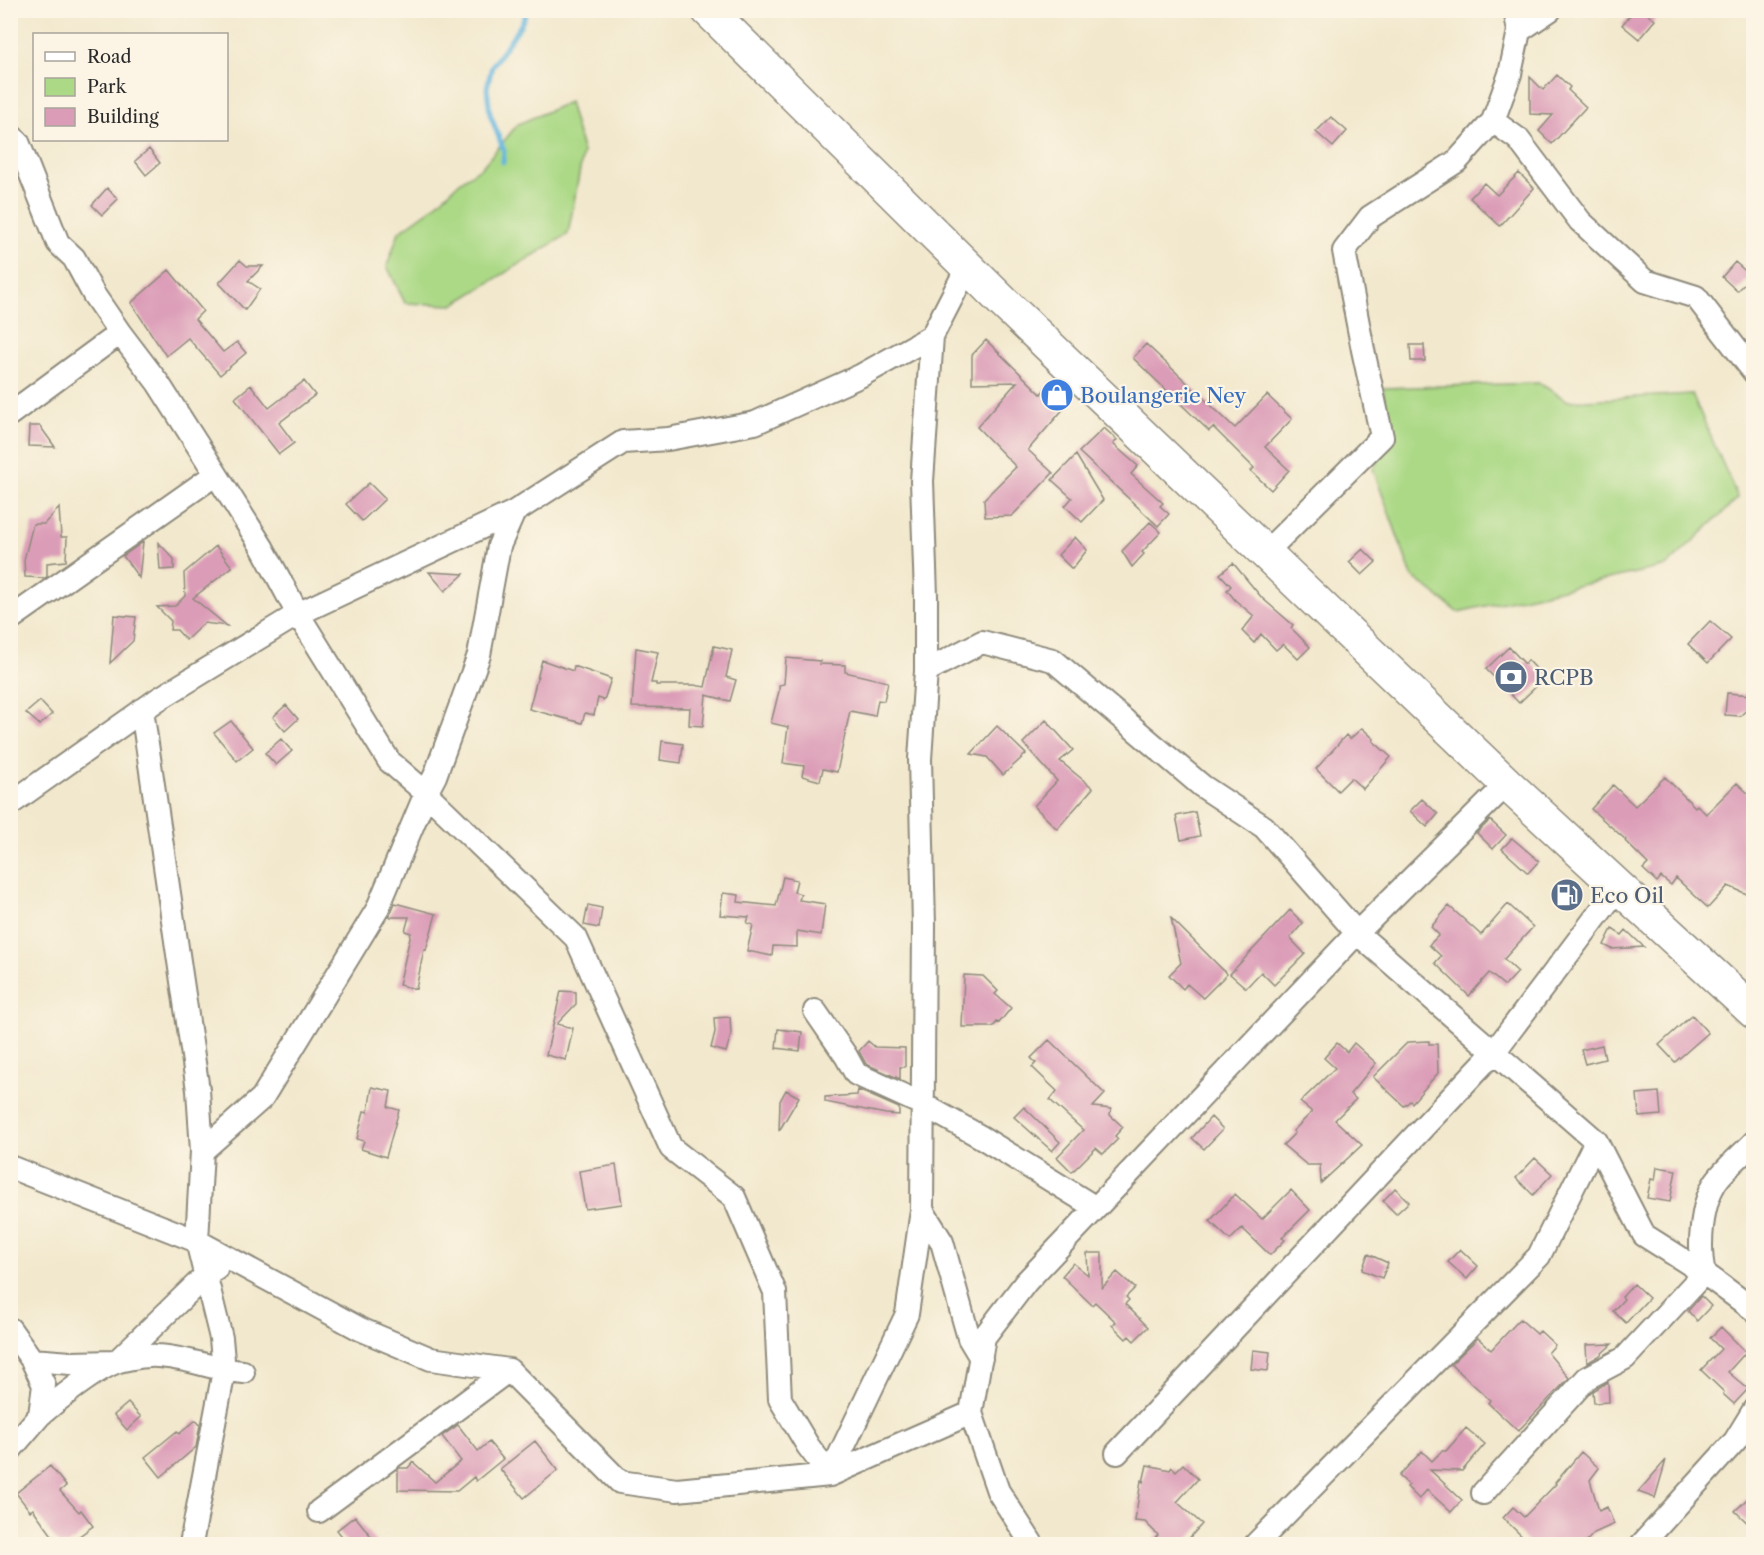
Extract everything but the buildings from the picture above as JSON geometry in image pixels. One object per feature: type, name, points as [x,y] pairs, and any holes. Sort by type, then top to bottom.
[{"type":"highway","points":[[708,10],[1003,302],[1507,784],[1754,1012]]},
{"type":"street","points":[[1266,552],[1382,436],[1344,251],[1370,217],[1457,161],[1493,121],[1510,74],[1517,21],[1550,10]]},
{"type":"street","points":[[1493,121],[1518,139],[1580,221],[1645,281],[1696,297],[1754,372]]},
{"type":"street","points":[[10,135],[18,142],[58,243],[74,258],[94,295],[158,383],[262,548],[298,614],[389,761],[426,793],[576,938],[670,1148],[734,1197],[775,1292],[780,1399],[808,1446],[830,1475]]},
{"type":"street","points":[[830,1475],[907,1314],[922,1210],[924,926],[920,759],[926,671],[926,596],[922,481],[932,336],[968,266]]},
{"type":"street","points":[[10,414],[120,333]]},
{"type":"street","points":[[10,804],[142,710],[298,614],[514,512],[622,442],[668,439],[755,423],[860,376],[932,336]]},
{"type":"street","points":[[10,619],[216,474]]},
{"type":"street","points":[[202,1151],[262,1098],[377,910],[435,776],[479,655],[499,546],[514,512]]},
{"type":"street","points":[[926,671],[982,642],[1053,660],[1202,786],[1264,827],[1357,933],[1596,1141],[1644,1235],[1704,1273],[1754,1310]]},
{"type":"street","points":[[142,710],[198,1090],[202,1151],[197,1241],[221,1338],[234,1371],[191,1545]]},
{"type":"street","points":[[1032,1545],[998,1491],[971,1413],[984,1337],[1019,1291],[1096,1208],[1357,933],[1507,784]]},
{"type":"street","points":[[1117,1453],[1494,1052],[1618,888]]},
{"type":"street","points":[[815,1011],[856,1074],[922,1104],[981,1137],[1096,1208]]},
{"type":"street","points":[[1256,1545],[1539,1256],[1596,1141]]},
{"type":"street","points":[[1483,1493],[1587,1378],[1625,1358],[1704,1273],[1702,1253],[1705,1204],[1715,1182],[1754,1142]]},
{"type":"street","points":[[10,1167],[197,1241],[360,1329],[431,1359],[509,1370],[620,1482],[677,1490],[830,1475],[971,1413]]},
{"type":"street","points":[[922,1210],[942,1242],[969,1338],[981,1358]]},
{"type":"street","points":[[10,1450],[40,1415],[76,1387],[117,1362],[206,1276],[229,1260]]},
{"type":"street","points":[[10,1329],[32,1360],[44,1385],[40,1415]]},
{"type":"street","points":[[32,1360],[71,1363],[117,1362],[156,1355],[234,1371]]},
{"type":"street","points":[[319,1511],[509,1370]]},
{"type":"street","points":[[1642,1545],[1735,1441],[1754,1410]]},
{"type":"green space","points":[[569,102],[583,153],[568,234],[453,305],[405,303],[387,266],[399,232],[431,209],[461,181],[482,167],[518,124]]},
{"type":"green space","points":[[1539,383],[1568,401],[1692,394],[1738,498],[1667,566],[1458,612],[1412,576],[1373,469],[1391,441],[1383,388]]},
{"type":"waterway","points":[[503,162],[504,151],[490,114],[487,88],[492,66],[520,26],[528,10]]},
{"type":"place","name":"Boulangerie Ney","points":[[1057,395]]},
{"type":"place","name":"RCPB","points":[[1511,677]]},
{"type":"place","name":"Eco Oil","points":[[1567,895]]}]
